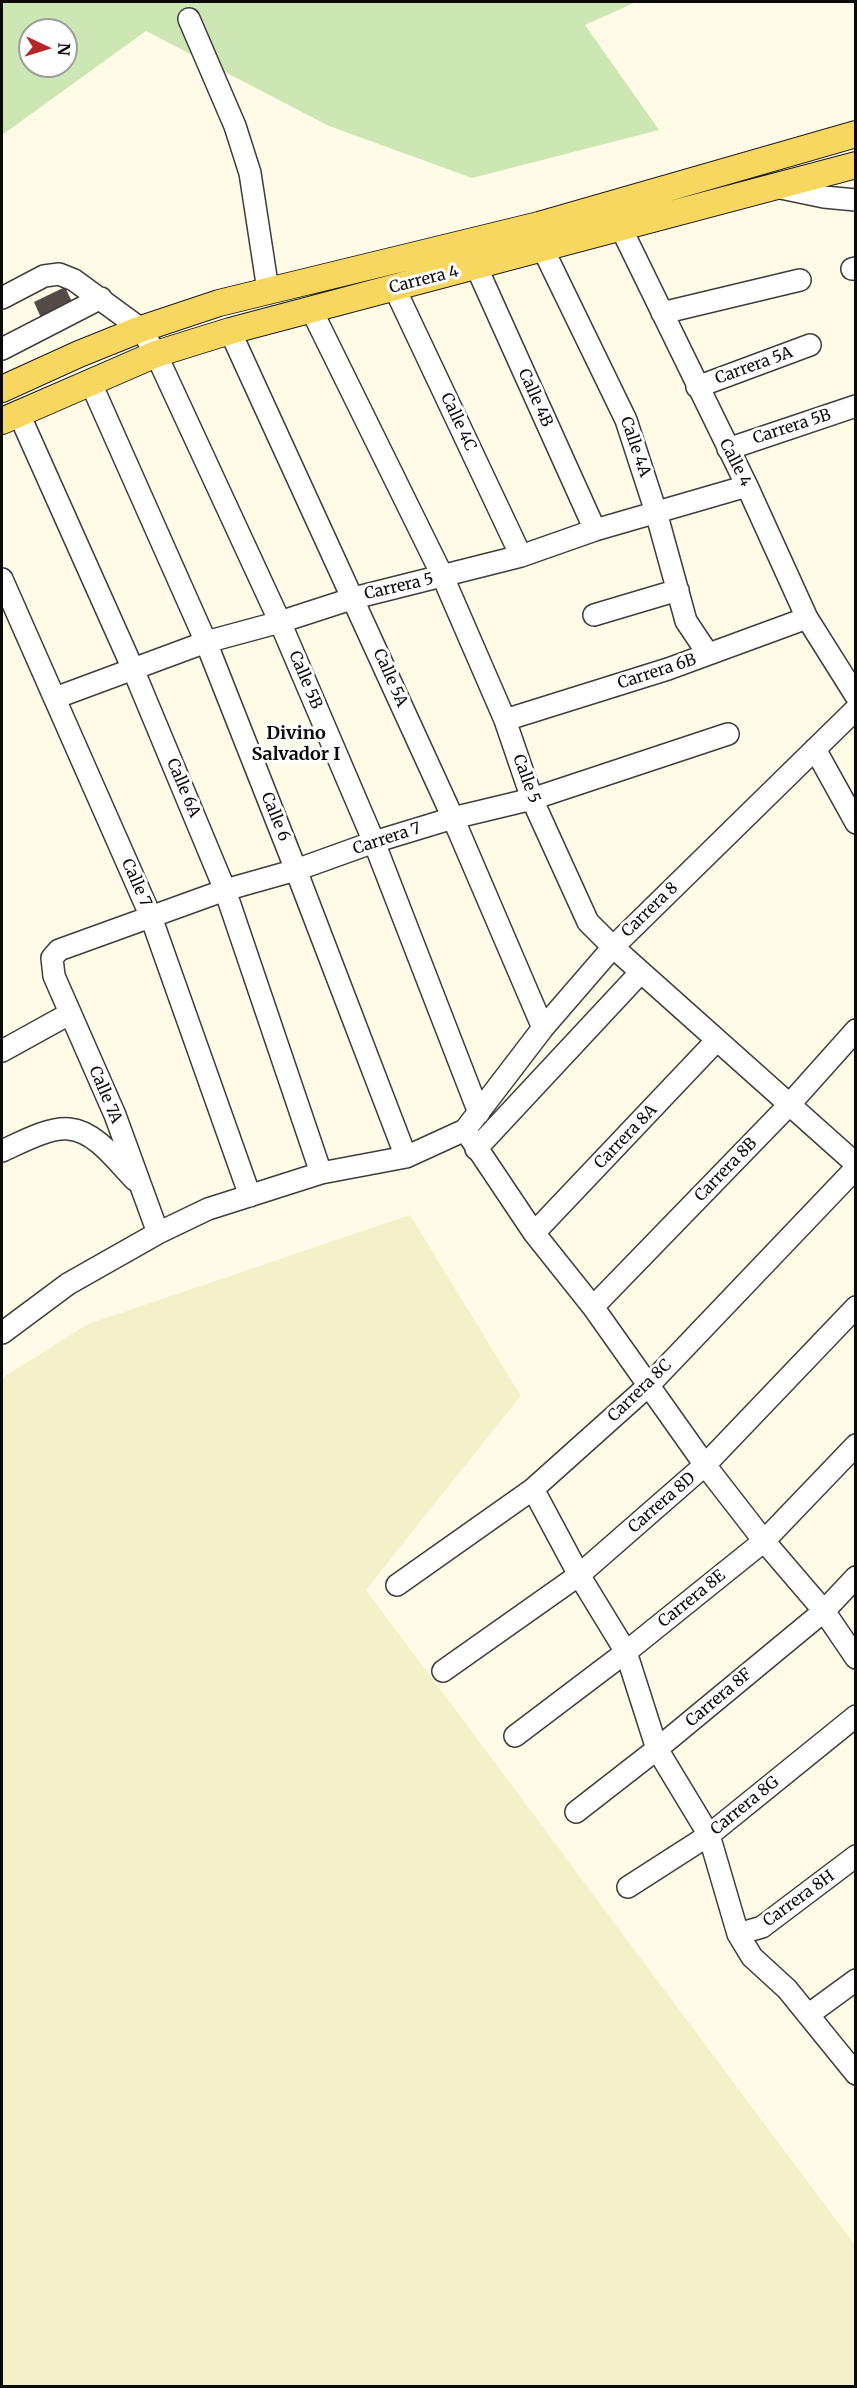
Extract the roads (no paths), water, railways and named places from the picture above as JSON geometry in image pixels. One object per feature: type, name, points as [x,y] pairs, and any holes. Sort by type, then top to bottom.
[{"type":"main road","name":"Carrera 4","points":[[2,389],[141,329],[219,303],[539,225],[855,134]]},
{"type":"main road","name":"Carrera 4","points":[[10,417],[156,354],[230,331],[855,165]]},
{"type":"street","points":[[189,19],[235,126],[250,173],[268,290]]},
{"type":"street","points":[[772,186],[824,197],[855,200]]},
{"type":"street","name":"Calle 4","points":[[620,226],[747,486],[807,618],[855,696]]},
{"type":"street","name":"Calle 4A","points":[[542,247],[626,420],[656,512],[686,621],[708,654]]},
{"type":"street","name":"Calle 4B","points":[[476,266],[595,530]]},
{"type":"street","points":[[2,298],[44,276],[59,274],[74,280],[101,298],[141,329]]},
{"type":"street","points":[[662,313],[800,280]]},
{"type":"street","name":"Calle 4C","points":[[394,287],[521,556]]},
{"type":"street","points":[[2,349],[101,298]]},
{"type":"street","name":"Calle 5","points":[[311,309],[443,577],[505,720],[532,799],[588,922],[855,1166]]},
{"type":"street","name":"Calle 5B","points":[[141,329],[156,354],[280,622],[374,842],[479,1113]]},
{"type":"street","name":"Calle 5A","points":[[230,331],[453,818],[543,1028]]},
{"type":"street","name":"Carrera 5A","points":[[697,387],[810,345]]},
{"type":"street","name":"Calle 6","points":[[90,381],[206,642],[406,1158]]},
{"type":"street","name":"Carrera 5B","points":[[728,449],[855,406]]},
{"type":"street","name":"Calle 6A","points":[[10,417],[133,669],[225,890],[321,1173]]},
{"type":"street","name":"Carrera 5","points":[[55,698],[206,642],[280,622],[354,598],[521,556],[595,530],[747,486]]},
{"type":"street","name":"Calle 7","points":[[2,579],[8,610],[55,698],[151,917],[250,1196]]},
{"type":"street","points":[[594,615],[678,590]]},
{"type":"street","name":"Carrera 6B","points":[[505,720],[668,669],[807,618]]},
{"type":"street","name":"Carrera 8","points":[[465,1130],[543,1028],[613,947],[855,709]]},
{"type":"street","name":"Carrera 7","points":[[52,958],[59,950],[225,890],[296,870],[374,842],[453,818],[532,799],[728,735]]},
{"type":"street","points":[[815,748],[855,823]]},
{"type":"street","name":"Calle 7A","points":[[52,958],[54,976],[115,1114],[158,1233]]},
{"type":"street","points":[[477,1149],[641,972]]},
{"type":"street","points":[[2,1051],[69,1014]]},
{"type":"street","name":"Carrera 8B","points":[[593,1307],[789,1105],[855,1030]]},
{"type":"street","name":"Carrera 8A","points":[[534,1233],[717,1040]]},
{"type":"street","points":[[2,1151],[40,1134],[69,1129],[92,1138],[140,1185]]},
{"type":"street","points":[[2,1333],[68,1284],[158,1233],[208,1209],[321,1173],[406,1158],[465,1130],[534,1233],[593,1307],[705,1465],[764,1541],[824,1611],[855,1658]]},
{"type":"street","name":"Carrera 8C","points":[[397,1585],[533,1489],[648,1386],[855,1166]]},
{"type":"street","name":"Carrera 8D","points":[[443,1671],[579,1575],[705,1465],[855,1307]]},
{"type":"street","name":"Carrera 8E","points":[[515,1736],[626,1652],[764,1541],[855,1445]]},
{"type":"street","points":[[533,1489],[579,1575],[626,1652],[657,1749],[709,1835],[738,1934],[752,1957],[787,1989],[855,2074]]},
{"type":"street","name":"Carrera 8F","points":[[576,1812],[657,1749],[824,1611],[855,1577]]},
{"type":"street","name":"Carrera 8G","points":[[628,1887],[709,1835],[855,1716]]},
{"type":"street","name":"Carrera 8H","points":[[738,1934],[762,1927],[855,1856]]},
{"type":"street","points":[[808,2015],[855,1980]]},
{"type":"district","name":"Divino Salvador I","points":[[296,744]]}]
